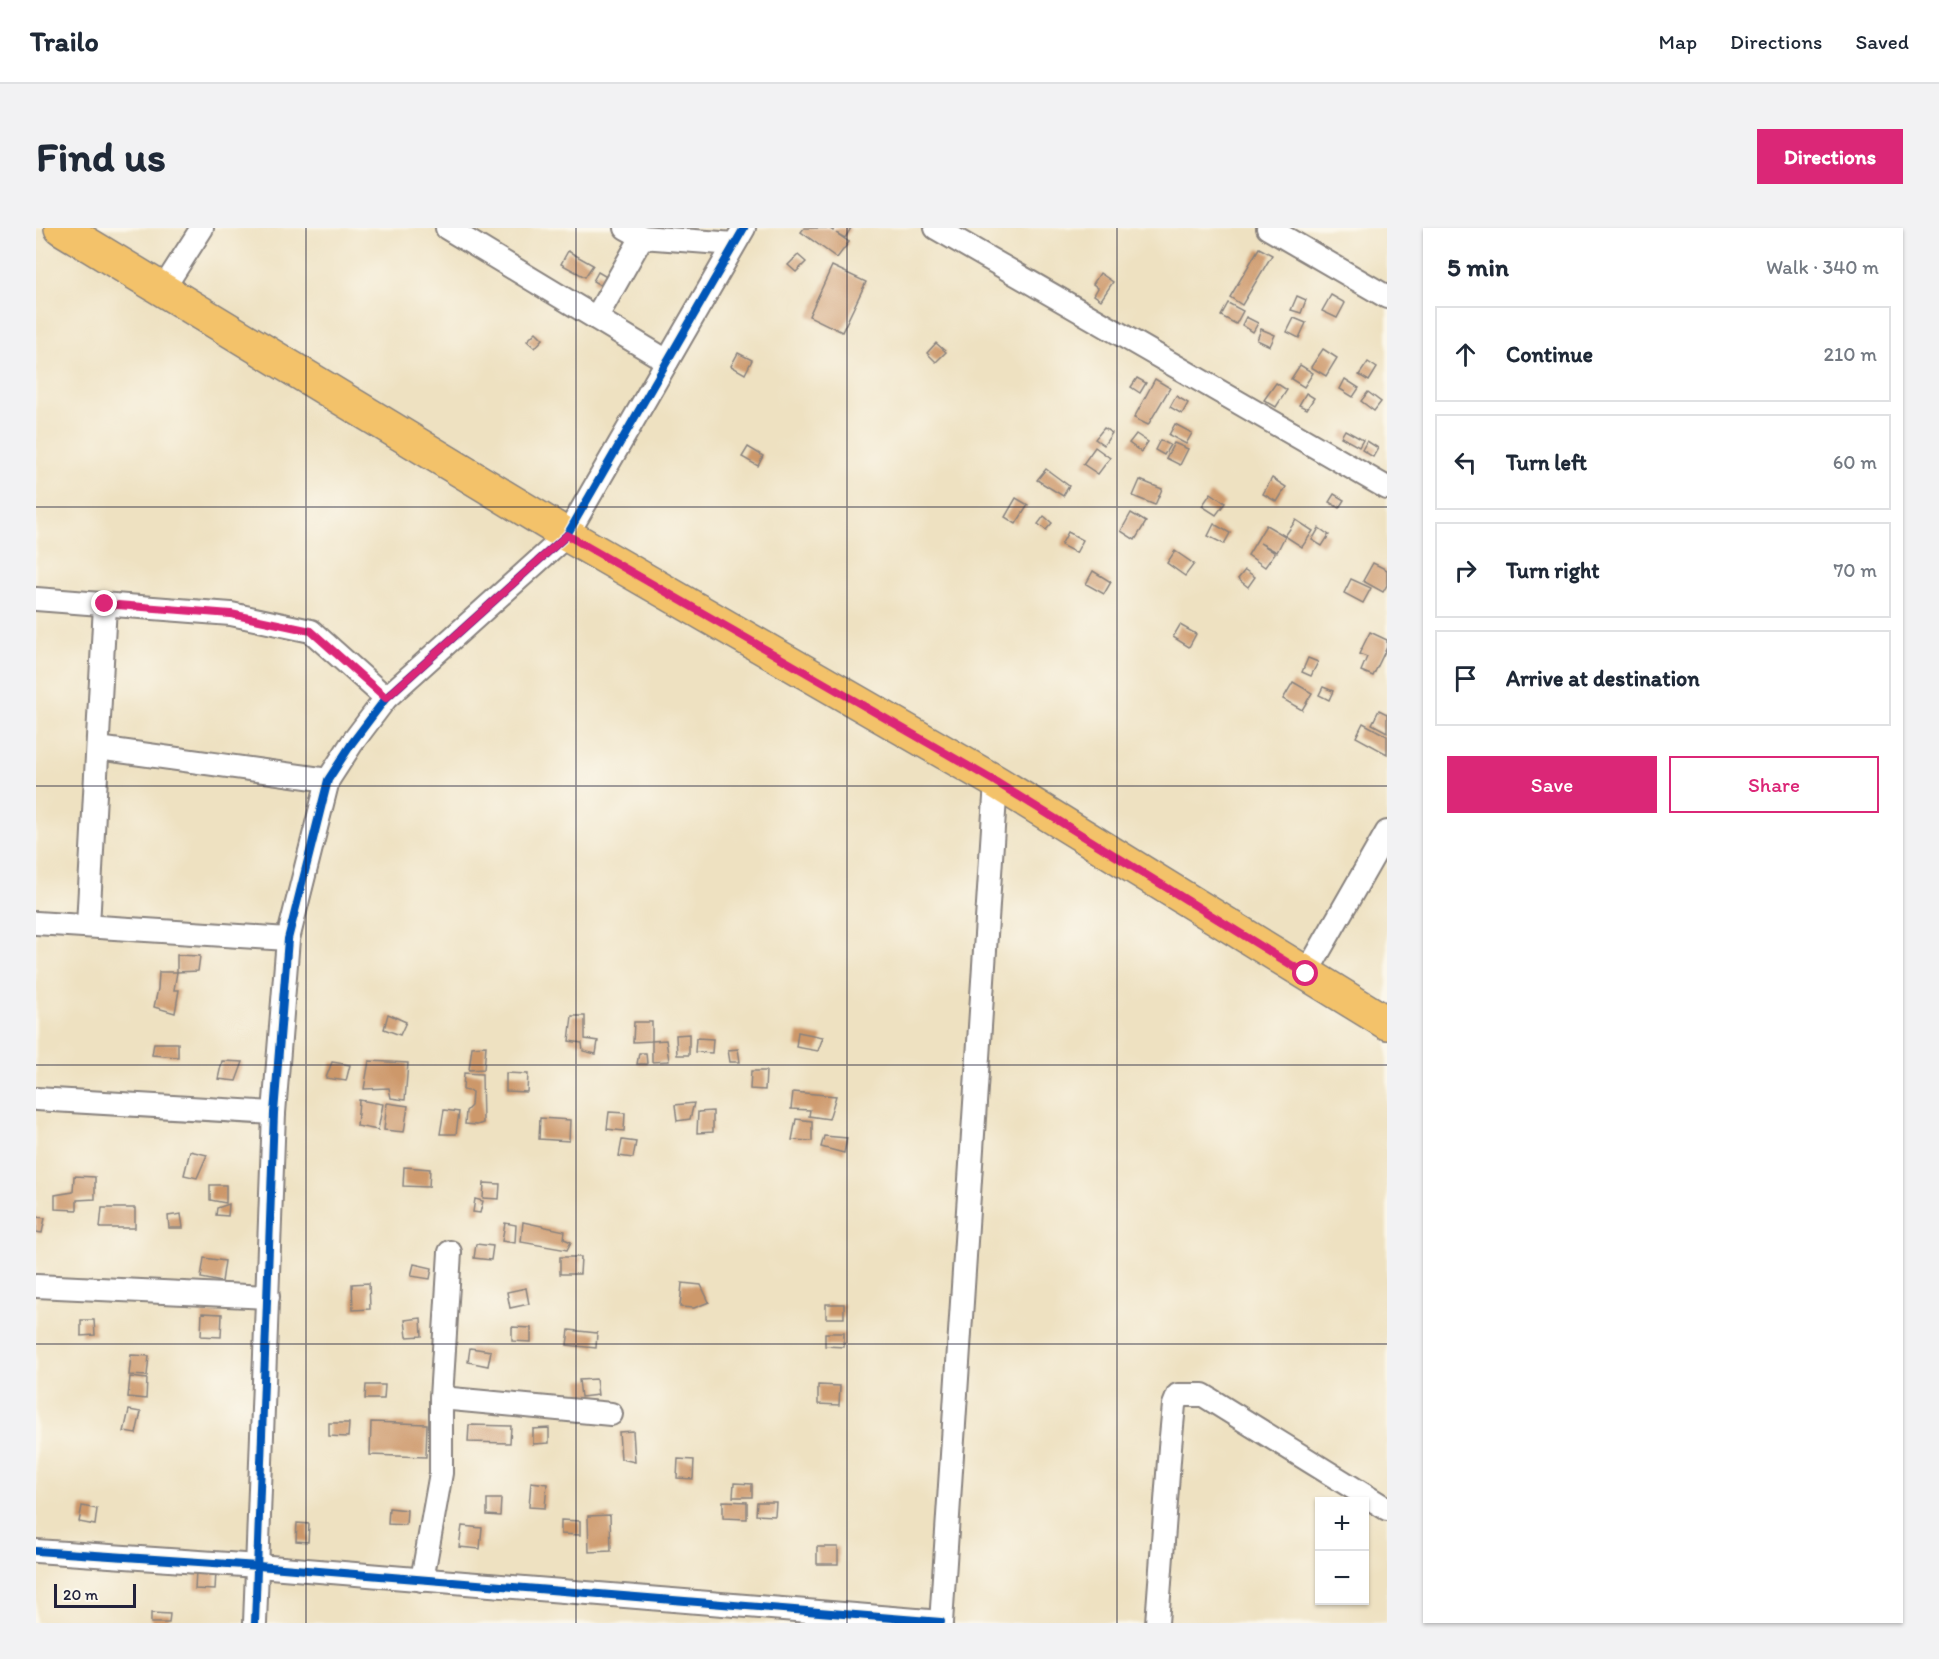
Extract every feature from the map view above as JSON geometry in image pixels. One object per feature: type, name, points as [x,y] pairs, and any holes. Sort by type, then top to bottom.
[{"type":"main road","points":[[61,228],[567,535],[996,782],[1387,1023]]},
{"type":"street","points":[[163,289],[202,228]]},
{"type":"street","points":[[936,228],[1387,488]]},
{"type":"street","points":[[1268,228],[1387,297]]},
{"type":"street","points":[[459,231],[667,361]]},
{"type":"street","points":[[255,1623],[274,1113],[288,939],[327,780],[386,698],[567,535],[739,236],[634,232],[596,318]]},
{"type":"street","points":[[36,599],[231,614],[311,631],[386,698]]},
{"type":"street","points":[[88,927],[105,604]]},
{"type":"street","points":[[98,748],[327,780]]},
{"type":"street","points":[[36,1551],[258,1566],[940,1623],[996,782]]},
{"type":"street","points":[[1306,974],[1387,832]]},
{"type":"street","points":[[36,923],[288,939]]},
{"type":"street","points":[[36,1100],[274,1113]]},
{"type":"street","points":[[422,1580],[441,1473],[441,1398],[450,1252]]},
{"type":"street","points":[[36,1286],[268,1297]]},
{"type":"street","points":[[1157,1623],[1171,1436],[1174,1405],[1178,1395],[1203,1395],[1387,1509]]},
{"type":"street","points":[[441,1398],[610,1414]]},
{"type":"building","points":[[804,228],[829,228],[833,231],[834,228],[851,228],[845,238],[836,233],[849,242],[837,258],[801,232]]},
{"type":"building","points":[[1259,248],[1272,255],[1242,305],[1230,297]]},
{"type":"building","points":[[568,251],[593,265],[585,277],[561,264]]},
{"type":"building","points":[[798,255],[806,262],[796,272],[788,265]]},
{"type":"building","points":[[832,266],[866,282],[842,332],[809,316]]},
{"type":"building","points":[[598,272],[610,279],[605,288],[593,281]]},
{"type":"building","points":[[1100,273],[1113,282],[1101,300],[1094,295],[1098,288],[1093,284]]},
{"type":"building","points":[[1331,295],[1345,303],[1337,318],[1322,311]]},
{"type":"building","points":[[1297,296],[1306,300],[1301,313],[1291,310]]},
{"type":"building","points":[[1228,303],[1243,311],[1236,324],[1221,316]]},
{"type":"building","points":[[1246,317],[1258,323],[1253,332],[1242,325]]},
{"type":"building","points":[[1294,318],[1306,323],[1299,338],[1287,332]]},
{"type":"building","points":[[1261,329],[1275,335],[1270,346],[1257,340]]},
{"type":"building","points":[[536,332],[543,339],[535,348],[527,341]]},
{"type":"building","points":[[936,343],[946,352],[936,362],[927,353]]},
{"type":"building","points":[[1323,349],[1337,358],[1326,376],[1311,367]]},
{"type":"building","points":[[738,353],[752,360],[745,374],[731,366]]},
{"type":"building","points":[[1368,362],[1377,368],[1369,381],[1359,375]]},
{"type":"building","points":[[1300,365],[1313,373],[1304,387],[1291,379]]},
{"type":"building","points":[[1137,378],[1146,383],[1140,393],[1131,387]]},
{"type":"building","points":[[1155,379],[1170,388],[1148,425],[1134,418]]},
{"type":"building","points":[[1345,379],[1359,388],[1353,397],[1340,389]]},
{"type":"building","points":[[1276,383],[1287,390],[1276,407],[1264,400]]},
{"type":"building","points":[[1368,392],[1381,402],[1374,411],[1361,401]]},
{"type":"building","points":[[1306,393],[1314,398],[1307,409],[1299,405]]},
{"type":"building","points":[[1176,396],[1188,403],[1182,414],[1170,407]]},
{"type":"building","points":[[1175,424],[1192,433],[1186,444],[1169,435]]},
{"type":"building","points":[[1104,428],[1112,433],[1104,445],[1095,439]]},
{"type":"building","points":[[1345,430],[1363,440],[1359,447],[1341,437]]},
{"type":"building","points":[[1136,434],[1148,442],[1141,452],[1129,443]]},
{"type":"building","points":[[1160,440],[1170,445],[1164,455],[1155,450]]},
{"type":"building","points":[[1367,441],[1378,448],[1373,457],[1362,450]]},
{"type":"building","points":[[1174,443],[1188,449],[1180,465],[1166,458]]},
{"type":"building","points":[[748,447],[763,456],[758,466],[742,457]]},
{"type":"building","points":[[1095,447],[1110,458],[1098,474],[1083,464]]},
{"type":"building","points":[[1046,469],[1069,486],[1063,496],[1037,480]]},
{"type":"building","points":[[1272,478],[1286,487],[1277,502],[1263,494]]},
{"type":"building","points":[[1140,480],[1162,489],[1155,505],[1133,496]]},
{"type":"building","points":[[1211,493],[1225,503],[1216,515],[1202,506]]},
{"type":"building","points":[[1334,494],[1344,500],[1339,508],[1329,502]]},
{"type":"building","points":[[1016,498],[1028,505],[1016,524],[1005,517]]},
{"type":"building","points":[[1131,513],[1146,522],[1135,540],[1121,531]]},
{"type":"building","points":[[1044,516],[1052,523],[1046,530],[1038,524]]},
{"type":"building","points":[[1296,520],[1313,531],[1302,547],[1285,536]]},
{"type":"building","points":[[1214,524],[1230,533],[1224,544],[1208,536]]},
{"type":"building","points":[[1266,525],[1285,536],[1277,552],[1260,543],[1275,553],[1265,567],[1248,555]]},
{"type":"building","points":[[1319,528],[1329,535],[1322,546],[1312,540]]},
{"type":"building","points":[[1068,532],[1083,540],[1076,553],[1061,545]]},
{"type":"building","points":[[1175,551],[1194,564],[1185,576],[1167,563]]},
{"type":"building","points":[[1373,563],[1387,570],[1387,585],[1383,592],[1363,581]]},
{"type":"building","points":[[1245,570],[1255,577],[1248,587],[1238,579]]},
{"type":"building","points":[[1093,571],[1111,582],[1104,594],[1086,584]]},
{"type":"building","points":[[1351,579],[1371,588],[1363,603],[1344,593]]},
{"type":"building","points":[[1180,625],[1196,634],[1189,647],[1173,637]]},
{"type":"building","points":[[1370,632],[1387,640],[1387,647],[1373,676],[1361,671],[1367,657],[1359,654]]},
{"type":"building","points":[[1308,658],[1318,662],[1311,676],[1302,672]]},
{"type":"building","points":[[1293,682],[1312,693],[1302,710],[1283,699]]},
{"type":"building","points":[[1323,687],[1333,691],[1329,700],[1319,695]]},
{"type":"building","points":[[1379,710],[1387,714],[1387,732],[1372,724]]},
{"type":"building","points":[[1363,723],[1387,736],[1387,754],[1356,737]]},
{"type":"building","points":[[177,955],[200,956],[198,971],[177,972]]},
{"type":"building","points":[[159,972],[177,972],[174,990],[179,990],[175,1013],[154,1007]]},
{"type":"building","points":[[388,1014],[406,1022],[400,1035],[384,1029]]},
{"type":"building","points":[[572,1016],[585,1016],[585,1039],[598,1041],[596,1054],[583,1051],[582,1043],[569,1041]]},
{"type":"building","points":[[634,1022],[652,1022],[652,1041],[633,1042]]},
{"type":"building","points":[[798,1032],[823,1037],[818,1051],[796,1047]]},
{"type":"building","points":[[689,1034],[689,1055],[677,1055],[676,1035]]},
{"type":"building","points":[[696,1038],[713,1039],[712,1053],[695,1052]]},
{"type":"building","points":[[666,1040],[669,1061],[652,1062],[652,1041]]},
{"type":"building","points":[[154,1043],[178,1043],[178,1057],[152,1055]]},
{"type":"building","points":[[486,1046],[484,1069],[469,1070],[472,1047]]},
{"type":"building","points":[[738,1049],[740,1062],[730,1062],[728,1050]]},
{"type":"building","points":[[639,1053],[646,1053],[647,1064],[637,1064]]},
{"type":"building","points":[[222,1061],[243,1062],[236,1081],[218,1079]]},
{"type":"building","points":[[369,1061],[408,1063],[405,1100],[391,1098],[389,1088],[364,1089]]},
{"type":"building","points":[[332,1062],[350,1065],[346,1081],[326,1078]]},
{"type":"building","points":[[751,1071],[766,1071],[765,1090],[750,1089]]},
{"type":"building","points":[[464,1073],[482,1074],[483,1123],[477,1125],[465,1124],[466,1111],[471,1106],[472,1092],[463,1090]]},
{"type":"building","points":[[506,1073],[528,1074],[527,1092],[506,1091]]},
{"type":"building","points":[[793,1092],[836,1096],[829,1119],[809,1116],[810,1110],[791,1109]]},
{"type":"building","points":[[359,1100],[383,1104],[378,1130],[357,1126]]},
{"type":"building","points":[[387,1103],[408,1106],[404,1132],[384,1130]]},
{"type":"building","points":[[694,1103],[690,1119],[677,1121],[675,1105]]},
{"type":"building","points":[[444,1110],[459,1112],[456,1134],[440,1134]]},
{"type":"building","points":[[713,1111],[713,1132],[697,1133],[698,1112]]},
{"type":"building","points":[[609,1112],[625,1113],[624,1131],[607,1129]]},
{"type":"building","points":[[540,1118],[570,1120],[569,1141],[539,1139]]},
{"type":"building","points":[[796,1119],[812,1121],[812,1141],[792,1140]]},
{"type":"building","points":[[824,1136],[847,1138],[844,1153],[821,1147]]},
{"type":"building","points":[[622,1140],[636,1142],[633,1158],[619,1156]]},
{"type":"building","points":[[190,1151],[207,1155],[197,1178],[184,1175]]},
{"type":"building","points":[[404,1167],[430,1169],[429,1187],[403,1186]]},
{"type":"building","points":[[74,1176],[95,1177],[95,1199],[77,1200],[77,1210],[55,1209],[55,1195],[73,1192]]},
{"type":"building","points":[[484,1183],[500,1184],[499,1199],[483,1198]]},
{"type":"building","points":[[210,1185],[226,1185],[226,1203],[210,1200]]},
{"type":"building","points":[[475,1199],[483,1201],[480,1213],[473,1212]]},
{"type":"building","points":[[229,1204],[228,1216],[216,1215],[217,1208]]},
{"type":"building","points":[[102,1208],[135,1208],[135,1228],[100,1228]]},
{"type":"building","points":[[181,1214],[183,1228],[169,1228],[168,1216]]},
{"type":"building","points":[[36,1217],[45,1218],[42,1233],[36,1232]]},
{"type":"building","points":[[523,1222],[565,1231],[564,1239],[571,1242],[567,1250],[521,1242]]},
{"type":"building","points":[[505,1223],[516,1225],[515,1243],[502,1241]]},
{"type":"building","points":[[476,1244],[493,1246],[491,1260],[474,1258]]},
{"type":"building","points":[[560,1257],[581,1257],[580,1274],[560,1274]]},
{"type":"building","points":[[204,1258],[225,1261],[222,1282],[201,1278]]},
{"type":"building","points":[[414,1264],[432,1268],[430,1279],[411,1276]]},
{"type":"building","points":[[369,1283],[370,1309],[353,1310],[352,1284]]},
{"type":"building","points":[[682,1283],[701,1285],[709,1302],[694,1308],[680,1307]]},
{"type":"building","points":[[526,1288],[529,1304],[510,1308],[507,1292]]},
{"type":"building","points":[[826,1304],[844,1304],[844,1318],[826,1318]]},
{"type":"building","points":[[202,1313],[222,1314],[221,1337],[201,1336]]},
{"type":"building","points":[[421,1318],[422,1336],[407,1337],[405,1320]]},
{"type":"building","points":[[81,1320],[94,1320],[95,1335],[81,1336]]},
{"type":"building","points":[[512,1327],[531,1328],[531,1342],[512,1341]]},
{"type":"building","points":[[569,1330],[597,1333],[596,1348],[567,1345]]},
{"type":"building","points":[[825,1333],[844,1333],[844,1347],[825,1346]]},
{"type":"building","points":[[470,1348],[491,1351],[488,1366],[468,1362]]},
{"type":"building","points":[[131,1355],[149,1356],[147,1376],[129,1375]]},
{"type":"building","points":[[130,1377],[147,1379],[146,1399],[128,1397]]},
{"type":"building","points":[[596,1379],[598,1395],[581,1397],[579,1380]]},
{"type":"building","points":[[366,1385],[385,1385],[384,1399],[365,1399]]},
{"type":"building","points":[[818,1385],[840,1386],[839,1405],[818,1404]]},
{"type":"building","points":[[129,1410],[141,1412],[136,1434],[124,1432]]},
{"type":"building","points":[[371,1422],[427,1424],[426,1457],[370,1455]]},
{"type":"building","points":[[329,1423],[349,1423],[348,1437],[329,1436]]},
{"type":"building","points":[[469,1425],[511,1426],[510,1443],[468,1442]]},
{"type":"building","points":[[549,1428],[549,1443],[533,1444],[533,1429]]},
{"type":"building","points":[[633,1431],[635,1462],[621,1459],[619,1432]]},
{"type":"building","points":[[678,1459],[694,1460],[693,1479],[677,1478]]},
{"type":"building","points":[[531,1482],[547,1484],[545,1508],[529,1507]]},
{"type":"building","points":[[734,1483],[752,1484],[752,1497],[733,1497]]},
{"type":"building","points":[[487,1499],[501,1499],[500,1516],[487,1515]]},
{"type":"building","points":[[723,1501],[747,1502],[747,1519],[723,1518]]},
{"type":"building","points":[[757,1502],[776,1502],[775,1516],[756,1515]]},
{"type":"building","points":[[82,1506],[97,1509],[95,1525],[79,1522]]},
{"type":"building","points":[[389,1508],[407,1510],[406,1525],[388,1524]]},
{"type":"building","points":[[610,1515],[611,1551],[589,1552],[588,1516]]},
{"type":"building","points":[[561,1520],[580,1521],[580,1535],[561,1534]]},
{"type":"building","points":[[297,1523],[309,1524],[308,1542],[296,1541]]},
{"type":"building","points":[[462,1526],[482,1528],[480,1549],[459,1547]]},
{"type":"building","points":[[817,1547],[838,1547],[838,1564],[817,1564]]},
{"type":"building","points":[[196,1570],[216,1571],[215,1590],[195,1589]]},
{"type":"building","points":[[151,1613],[170,1614],[169,1623],[151,1623]]},
{"type":"cycle path","points":[[255,1623],[274,1113],[288,939],[328,780],[386,698],[567,535],[744,228]]},
{"type":"cycle path","points":[[36,1551],[258,1566],[941,1622]]},
{"type":"route","points":[[105,604],[231,614],[311,631],[386,698],[567,535],[996,782],[1306,974]]}]
